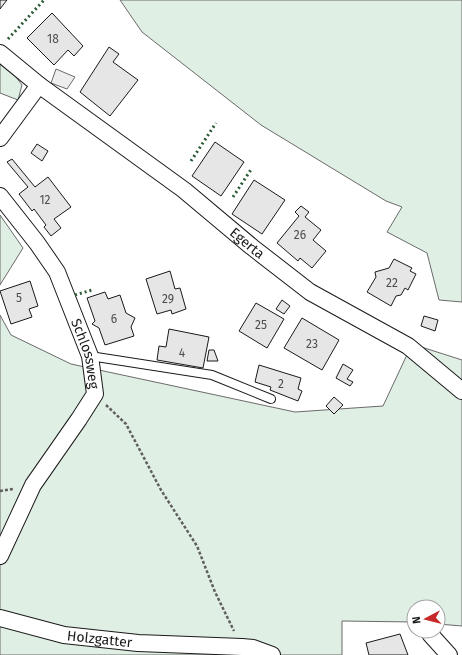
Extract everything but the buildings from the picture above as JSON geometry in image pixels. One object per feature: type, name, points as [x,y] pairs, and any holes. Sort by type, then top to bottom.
[{"type":"street","points":[[0,53],[39,84],[0,138]]},
{"type":"street","name":"Egerta","points":[[39,84],[184,190],[252,247],[310,292],[408,346],[462,391]]},
{"type":"street","name":"Schlossweg","points":[[0,196],[57,272],[90,356],[94,394],[79,419],[33,485],[0,556]]},
{"type":"street","name":"Holzgatter","points":[[0,618],[64,635],[217,651],[242,647],[253,648],[272,655]]},
{"type":"street","points":[[435,639],[449,655]]},
{"type":"lane","points":[[90,356],[212,375],[271,399]]},
{"type":"path","points":[[94,394],[126,424],[162,490],[197,546],[215,592],[242,647]]},
{"type":"green space","points":[[120,0],[462,0],[462,302],[439,300],[427,253],[387,232],[402,207],[386,201],[261,125],[142,32]]},
{"type":"green space","points":[[0,63],[13,73],[22,85],[18,100],[0,93]]},
{"type":"green space","points":[[0,215],[23,248],[0,285]]},
{"type":"green space","points":[[0,315],[11,335],[71,364],[295,412],[383,406],[412,344],[462,360],[462,626],[446,625],[446,599],[406,599],[406,622],[342,621],[342,655],[0,655]]},
{"type":"shaded area","points":[[56,69],[75,77],[67,89],[51,83]]},
{"type":"hedge","points":[[8,39],[44,0]]},
{"type":"hedge","points":[[191,161],[216,123]]},
{"type":"hedge","points":[[233,197],[252,168]]},
{"type":"hedge","points":[[75,295],[92,290]]}]
